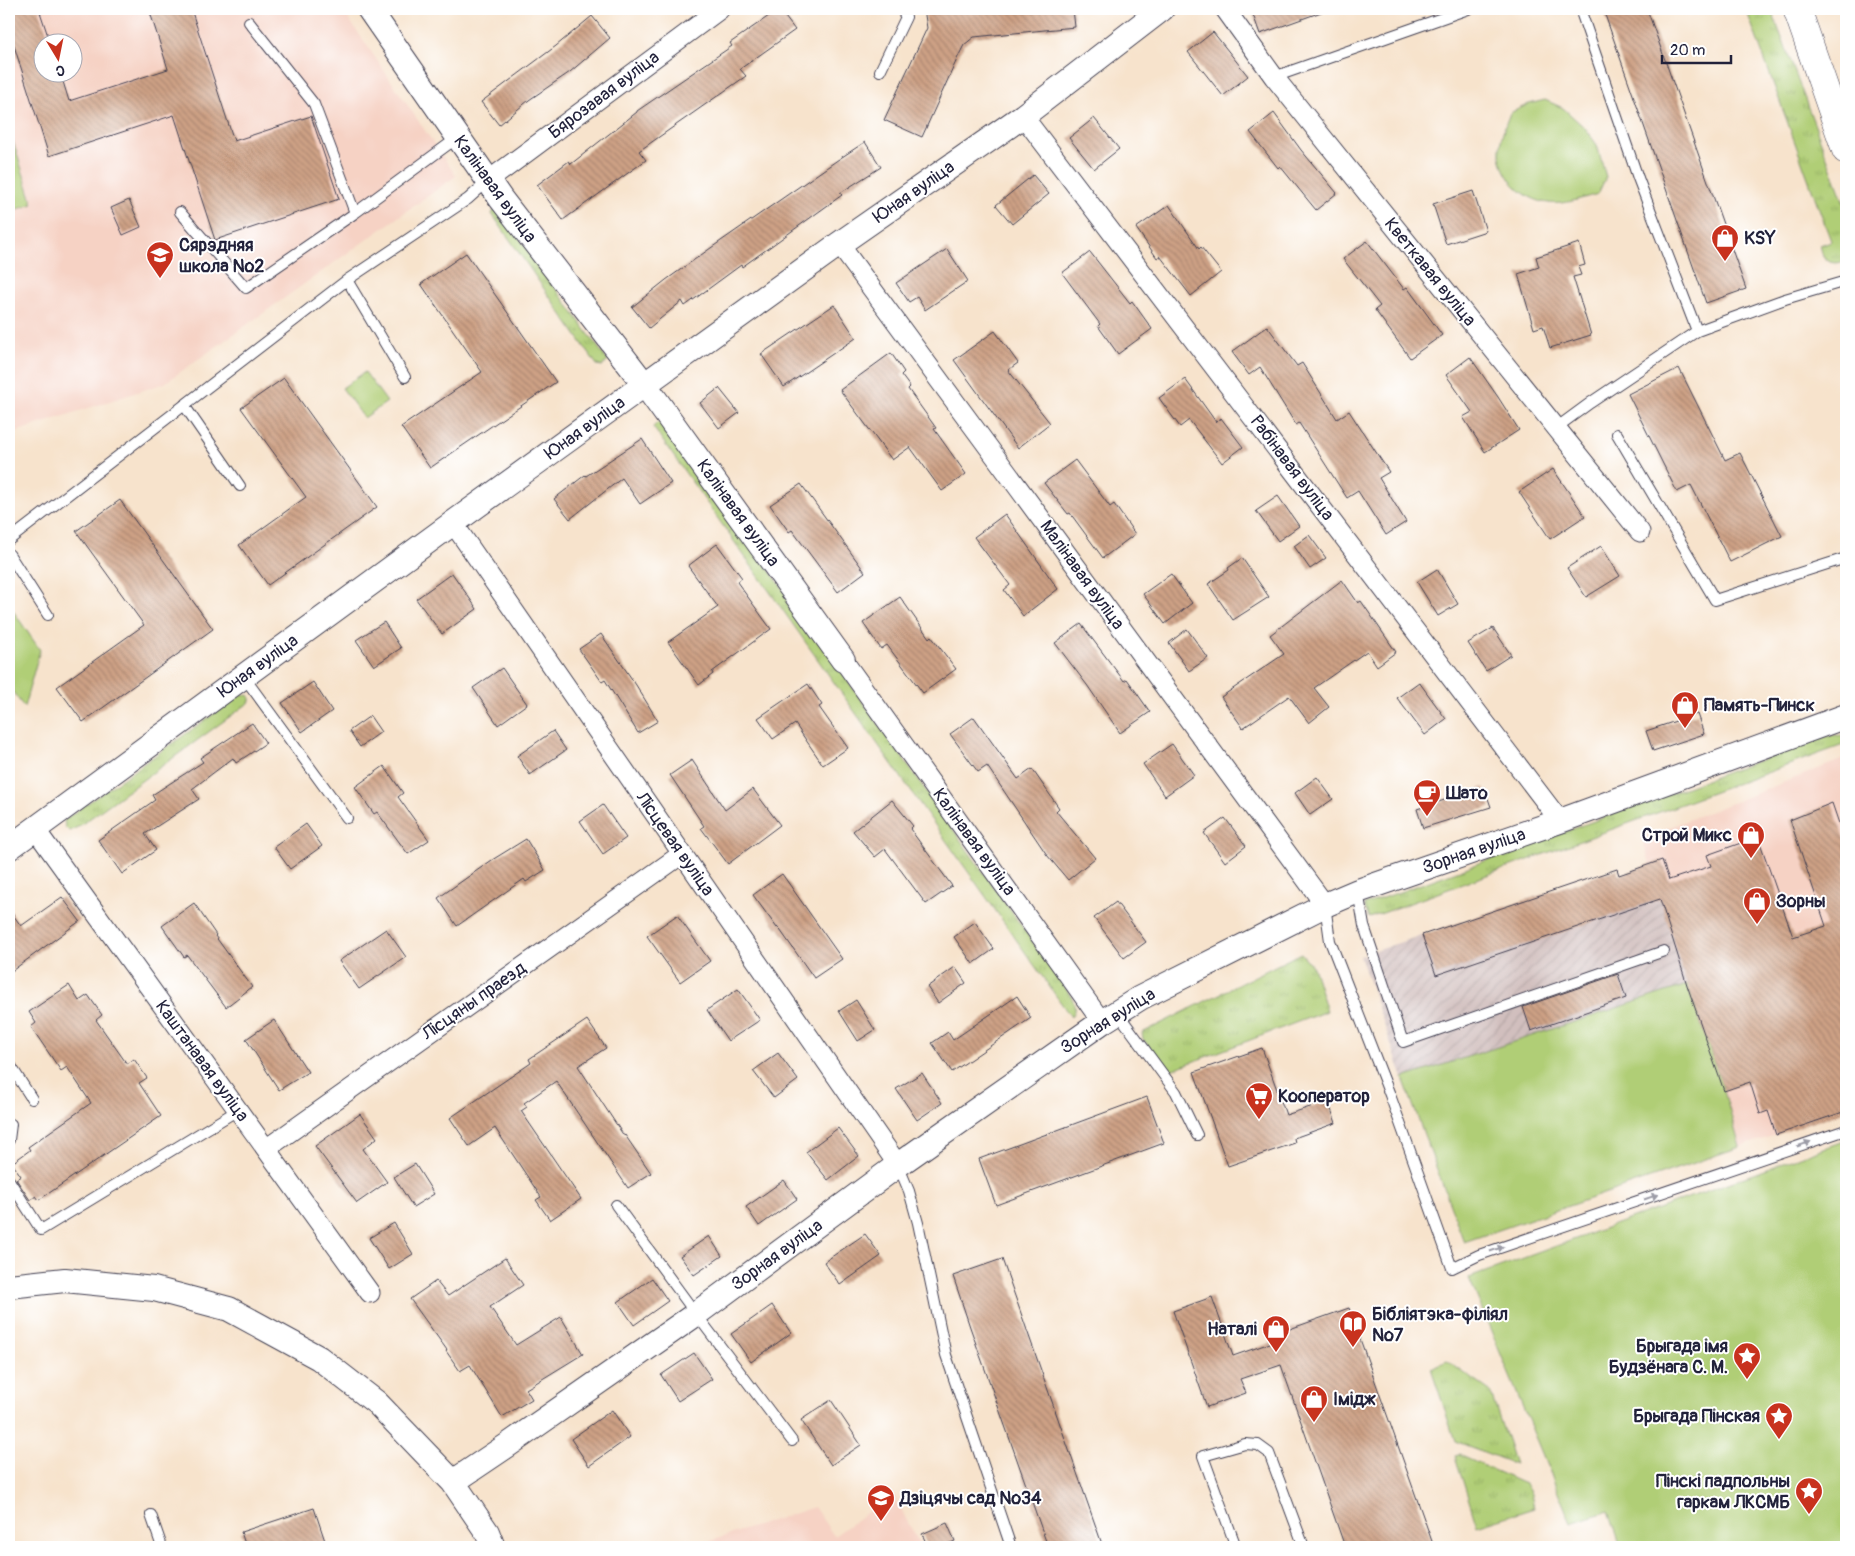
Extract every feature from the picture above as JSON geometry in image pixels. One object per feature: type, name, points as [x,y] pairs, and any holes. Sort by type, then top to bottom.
[{"type":"main road","points":[[1797,9],[1846,150]]},
{"type":"street","name":"Калінавая вуліца","points":[[369,9],[488,181],[645,385],[843,660],[1109,1017]]},
{"type":"street","name":"Бярозавая вуліца","points":[[488,181],[720,9]]},
{"type":"street","name":"Юная вуліца","points":[[9,848],[452,523],[839,244],[1023,116],[1162,9]]},
{"type":"street","name":"Кветкавая вуліца","points":[[1225,9],[1274,77],[1640,532]]},
{"type":"street","name":"Рабінавая вуліца","points":[[1023,116],[1560,821]]},
{"type":"street","name":"Малінавая вуліца","points":[[839,244],[1324,905]]},
{"type":"street","name":"Лісцевая вуліца","points":[[452,523],[898,1165]]},
{"type":"street","name":"Зорная вуліца","points":[[453,1482],[696,1314],[898,1165],[1109,1017],[1140,998],[1324,905],[1358,891],[1560,821],[1846,716]]},
{"type":"street","name":"Каштанавая вуліца","points":[[35,829],[370,1293]]},
{"type":"street","name":"Лісцяны праезд","points":[[266,1149],[682,854]]},
{"type":"street","points":[[9,1286],[64,1280],[154,1290],[229,1309],[319,1358],[377,1403],[453,1482],[487,1532],[493,1547]]},
{"type":"lane","points":[[880,71],[906,17],[901,9]]},
{"type":"lane","points":[[1274,77],[1468,9]]},
{"type":"lane","points":[[1580,9],[1638,178],[1697,332]]},
{"type":"lane","points":[[249,22],[314,104],[355,213]]},
{"type":"lane","points":[[180,212],[246,288],[355,213],[457,138]]},
{"type":"lane","points":[[9,540],[347,280],[468,199],[488,181]]},
{"type":"lane","points":[[347,280],[405,376]]},
{"type":"lane","points":[[1556,428],[1590,403],[1697,332],[1785,300],[1846,281]]},
{"type":"lane","points":[[184,405],[240,486]]},
{"type":"lane","points":[[1617,434],[1715,600],[1846,558]]},
{"type":"lane","points":[[9,554],[48,615]]},
{"type":"lane","points":[[244,677],[347,818]]},
{"type":"lane","points":[[1358,891],[1364,926],[1403,1042],[1664,951]]},
{"type":"lane","points":[[1324,905],[1330,941],[1390,1095],[1452,1268],[1479,1255],[1846,1130]]},
{"type":"lane","points":[[1109,1017],[1176,1092],[1197,1135]]},
{"type":"lane","points":[[9,1063],[32,1099]]},
{"type":"lane","points":[[9,1180],[41,1230],[238,1110]]},
{"type":"lane","points":[[9,1140],[10,1124]]},
{"type":"lane","points":[[898,1165],[909,1191],[918,1223],[946,1355],[1011,1547]]},
{"type":"lane","points":[[616,1205],[792,1441]]},
{"type":"lane","points":[[1236,1547],[1203,1456],[1245,1444],[1258,1445],[1269,1453],[1304,1547]]},
{"type":"lane","points":[[151,1515],[162,1547]]},
{"type":"shaded area","name":"Сярэдняя школа №2","points":[[9,9],[342,9],[456,176],[165,383],[9,434]]},
{"type":"shaded area","name":"Зорны","points":[[1846,758],[1846,1111],[1740,1147],[1724,1091],[1687,985],[1642,838]]},
{"type":"shaded area","points":[[1650,865],[1687,985],[1403,1078],[1360,956],[1617,869],[1619,875]]},
{"type":"shaded area","name":"Дзіцячы сад №34","points":[[890,1496],[894,1496],[921,1547],[692,1547],[814,1507],[834,1536]]},
{"type":"green space","points":[[1746,9],[1771,9],[1846,208],[1846,262],[1834,263],[1823,257],[1820,245],[1831,241]]},
{"type":"green space","points":[[1545,100],[1563,108],[1585,128],[1597,145],[1606,177],[1598,194],[1575,201],[1550,203],[1540,201],[1521,191],[1507,175],[1502,165],[1500,144],[1510,113],[1529,104]]},
{"type":"green space","points":[[9,129],[33,204],[9,212]]},
{"type":"green space","points":[[498,208],[608,361],[602,366],[597,365],[492,214]]},
{"type":"green space","points":[[365,372],[387,402],[364,418],[342,388]]},
{"type":"green space","points":[[664,421],[1071,996],[1074,1012],[1071,1017],[653,427],[657,423]]},
{"type":"green space","points":[[9,605],[40,650],[24,707],[9,687]]},
{"type":"green space","points":[[242,694],[250,696],[250,702],[78,827],[69,831],[65,827],[64,820]]},
{"type":"green space","points":[[1846,736],[1846,744],[1369,918],[1364,905],[1824,737]]},
{"type":"green space","points":[[1301,953],[1313,967],[1327,1011],[1168,1071],[1143,1039],[1142,1033]]},
{"type":"green space","points":[[1687,985],[1724,1091],[1740,1147],[1464,1242],[1403,1078]]},
{"type":"green space","points":[[1846,1140],[1846,1547],[1621,1547],[1609,1511],[1571,1523],[1469,1278]]},
{"type":"green space","points":[[1447,1361],[1490,1391],[1515,1464],[1455,1441],[1431,1368]]},
{"type":"green space","points":[[1459,1455],[1525,1484],[1531,1494],[1534,1508],[1477,1526],[1455,1456]]},
{"type":"building","points":[[9,9],[39,9],[47,32],[32,32],[32,82],[63,82],[69,101],[168,69],[149,9],[191,9],[234,141],[311,116],[339,199],[215,240],[174,115],[49,156],[9,30]]},
{"type":"building","points":[[779,9],[795,30],[740,69],[746,76],[639,151],[646,160],[563,220],[537,185],[569,161],[571,164],[637,111],[732,46],[730,43]]},
{"type":"building","points":[[924,9],[1073,9],[1075,27],[974,37],[964,45],[922,137],[884,120],[927,28]]},
{"type":"building","points":[[1251,9],[1324,9],[1324,11],[1260,34]]},
{"type":"building","points":[[1603,9],[1647,9],[1746,289],[1706,303]]},
{"type":"building","points":[[592,16],[610,38],[570,72],[529,100],[499,125],[481,102],[556,46]]},
{"type":"building","points":[[1213,32],[1248,76],[1223,96],[1188,52]]},
{"type":"building","points":[[1274,113],[1301,150],[1337,193],[1316,210],[1280,166],[1278,168],[1250,132]]},
{"type":"building","points":[[1094,118],[1119,149],[1094,169],[1069,138]]},
{"type":"building","points":[[865,142],[881,167],[840,193],[842,195],[742,267],[741,265],[685,306],[682,301],[649,328],[632,307],[708,250]]},
{"type":"building","points":[[1033,175],[1049,194],[1012,224],[996,205]]},
{"type":"building","points":[[1473,191],[1486,231],[1446,244],[1433,204]]},
{"type":"building","points":[[129,200],[141,227],[123,235],[111,208]]},
{"type":"building","points":[[1169,205],[1199,249],[1201,247],[1221,272],[1191,296],[1160,256],[1157,258],[1136,228]]},
{"type":"building","points":[[1367,241],[1404,289],[1407,287],[1442,335],[1410,358],[1375,310],[1380,306],[1343,259]]},
{"type":"building","points":[[1579,243],[1585,265],[1578,267],[1581,275],[1573,277],[1591,335],[1550,348],[1543,326],[1534,329],[1518,274],[1539,267],[1536,257]]},
{"type":"building","points":[[947,249],[968,281],[925,310],[917,297],[909,302],[896,283]]},
{"type":"building","points":[[1090,252],[1130,303],[1132,301],[1152,329],[1118,354],[1098,326],[1100,324],[1062,273]]},
{"type":"building","points":[[466,253],[556,382],[430,468],[401,427],[482,372],[421,284]]},
{"type":"building","points":[[834,305],[856,338],[784,387],[761,354]]},
{"type":"building","points":[[1267,326],[1297,366],[1302,363],[1337,419],[1349,411],[1389,472],[1379,478],[1406,522],[1386,535],[1358,491],[1347,498],[1299,423],[1296,425],[1260,367],[1249,375],[1232,352]]},
{"type":"building","points":[[995,331],[1018,363],[1008,370],[1050,423],[1018,448],[954,360]]},
{"type":"building","points":[[891,353],[904,372],[901,375],[910,387],[908,389],[966,474],[942,491],[910,447],[892,460],[840,390]]},
{"type":"building","points":[[1470,357],[1519,430],[1485,452],[1463,417],[1472,412],[1446,375]]},
{"type":"building","points":[[1679,368],[1725,460],[1740,453],[1782,536],[1730,562],[1691,485],[1677,492],[1628,394]]},
{"type":"building","points":[[284,378],[377,507],[268,585],[239,545],[306,497],[241,408]]},
{"type":"building","points":[[1185,379],[1216,422],[1221,418],[1243,447],[1222,463],[1189,420],[1180,427],[1159,398]]},
{"type":"building","points":[[719,388],[739,413],[719,428],[700,403]]},
{"type":"building","points":[[642,439],[671,483],[640,504],[622,478],[570,519],[554,499],[585,475]]},
{"type":"building","points":[[1075,460],[1110,507],[1114,504],[1135,534],[1103,558],[1070,513],[1068,514],[1044,483]]},
{"type":"building","points":[[1553,469],[1585,516],[1550,539],[1519,492]]},
{"type":"building","points":[[801,484],[865,572],[838,592],[792,530],[789,532],[770,505]]},
{"type":"building","points":[[1278,496],[1299,526],[1278,541],[1256,511]]},
{"type":"building","points":[[120,500],[213,629],[83,722],[57,687],[144,625],[76,531]]},
{"type":"building","points":[[1005,514],[1058,589],[1023,616],[1004,590],[1010,585],[974,537]]},
{"type":"building","points":[[1309,535],[1326,558],[1310,569],[1294,546]]},
{"type":"building","points":[[717,544],[742,578],[737,582],[771,629],[712,672],[713,674],[699,685],[668,642],[718,607],[688,566]]},
{"type":"building","points":[[1601,546],[1620,576],[1586,597],[1567,568]]},
{"type":"building","points":[[1242,558],[1269,597],[1233,620],[1208,584],[1229,570],[1228,568]]},
{"type":"building","points":[[1437,569],[1458,604],[1438,616],[1417,582]]},
{"type":"building","points":[[452,573],[477,609],[442,634],[416,599]]},
{"type":"building","points":[[1171,574],[1192,603],[1165,624],[1143,594]]},
{"type":"building","points":[[1342,580],[1358,603],[1361,601],[1396,652],[1377,666],[1367,651],[1314,688],[1329,707],[1309,723],[1289,696],[1243,728],[1221,697],[1284,654],[1270,635]]},
{"type":"building","points":[[900,597],[929,638],[931,636],[956,669],[923,693],[887,645],[881,649],[863,623]]},
{"type":"building","points":[[384,622],[401,648],[374,666],[356,640]]},
{"type":"building","points":[[1081,624],[1124,681],[1127,679],[1150,712],[1120,733],[1055,643]]},
{"type":"building","points":[[1493,628],[1511,655],[1486,671],[1468,643]]},
{"type":"building","points":[[1187,629],[1208,658],[1189,671],[1169,643]]},
{"type":"building","points":[[601,634],[658,721],[638,733],[605,680],[602,682],[579,649]]},
{"type":"building","points":[[502,668],[527,704],[498,725],[473,688]]},
{"type":"building","points":[[313,682],[332,711],[302,732],[282,703]]},
{"type":"building","points":[[1419,682],[1446,719],[1425,735],[1397,698]]},
{"type":"building","points":[[808,684],[822,705],[819,707],[848,748],[823,765],[795,724],[773,739],[758,718]]},
{"type":"building","points":[[1697,714],[1704,734],[1653,751],[1646,731]]},
{"type":"building","points":[[370,716],[381,732],[360,747],[349,731]]},
{"type":"building","points":[[974,717],[1018,779],[1032,769],[1059,808],[1056,811],[1095,858],[1068,880],[1047,855],[987,766],[978,772],[950,734]]},
{"type":"building","points":[[252,723],[266,743],[236,763],[233,758],[192,789],[199,799],[145,834],[156,850],[122,874],[98,840],[155,800],[152,795],[203,762],[200,758]]},
{"type":"building","points":[[553,731],[566,750],[530,775],[517,756]]},
{"type":"building","points":[[1172,744],[1194,775],[1165,796],[1143,764]]},
{"type":"building","points":[[692,760],[725,810],[753,789],[780,825],[728,864],[701,828],[704,826],[670,775]]},
{"type":"building","points":[[384,766],[403,793],[398,797],[429,840],[408,854],[377,812],[374,814],[355,787]]},
{"type":"building","points":[[1317,777],[1333,799],[1310,815],[1295,793]]},
{"type":"building","points":[[1484,787],[1491,807],[1423,828],[1417,809]]},
{"type":"building","points":[[892,800],[913,826],[910,829],[952,886],[926,904],[885,849],[875,857],[853,831]]},
{"type":"building","name":"Зорны","points":[[1832,803],[1846,844],[1846,1111],[1776,1135],[1768,1111],[1760,1114],[1750,1082],[1724,1091],[1687,985],[1660,899],[1436,975],[1422,935],[1617,869],[1619,875],[1662,860],[1669,880],[1711,866],[1707,855],[1758,837],[1793,937],[1826,926],[1790,820]]},
{"type":"building","points":[[603,805],[626,838],[603,854],[580,821]]},
{"type":"building","points":[[1225,818],[1246,846],[1225,862],[1204,833]]},
{"type":"building","points":[[306,824],[322,846],[290,869],[274,847]]},
{"type":"building","points":[[526,839],[545,870],[526,882],[524,879],[457,926],[438,898]]},
{"type":"building","points":[[782,874],[842,959],[814,978],[753,895]]},
{"type":"building","points":[[62,897],[80,921],[9,973],[9,909],[21,926]]},
{"type":"building","points":[[1116,902],[1146,942],[1124,958],[1094,918]]},
{"type":"building","points":[[194,903],[252,987],[226,1007],[187,955],[184,957],[162,926]]},
{"type":"building","points":[[677,915],[710,961],[680,982],[647,936]]},
{"type":"building","points":[[975,922],[994,949],[973,964],[954,937]]},
{"type":"building","points":[[386,929],[406,957],[359,989],[339,961]]},
{"type":"building","points":[[955,967],[966,983],[938,1003],[927,987]]},
{"type":"building","points":[[1618,974],[1626,998],[1531,1031],[1523,1007]]},
{"type":"building","points":[[69,985],[79,1001],[88,995],[102,1015],[96,1020],[127,1064],[134,1059],[147,1078],[139,1083],[161,1116],[39,1200],[36,1196],[30,1200],[16,1179],[21,1176],[12,1163],[30,1150],[28,1147],[91,1103],[67,1067],[61,1071],[31,1027],[36,1023],[29,1012]]},
{"type":"building","points":[[738,989],[760,1020],[728,1041],[707,1010]]},
{"type":"building","points":[[1017,996],[1031,1018],[952,1072],[932,1043],[948,1032],[953,1040]]},
{"type":"building","points":[[856,1000],[875,1030],[858,1041],[839,1011]]},
{"type":"building","points":[[274,1020],[308,1072],[279,1090],[246,1039]]},
{"type":"building","points":[[587,1020],[606,1048],[578,1066],[651,1173],[628,1188],[556,1081],[524,1103],[527,1107],[521,1111],[581,1199],[550,1220],[536,1200],[541,1197],[495,1128],[469,1146],[450,1118],[531,1063],[529,1059]]},
{"type":"building","points":[[1262,1048],[1286,1115],[1328,1101],[1336,1123],[1294,1138],[1295,1143],[1228,1166],[1194,1072]]},
{"type":"building","points":[[778,1053],[798,1080],[774,1098],[753,1071]]},
{"type":"building","points":[[922,1073],[942,1103],[917,1120],[896,1089]]},
{"type":"building","points":[[1147,1097],[1164,1143],[996,1205],[979,1159]]},
{"type":"building","points":[[360,1114],[377,1138],[363,1149],[387,1182],[357,1203],[315,1146]]},
{"type":"building","points":[[838,1128],[859,1156],[828,1180],[806,1152]]},
{"type":"building","points":[[415,1164],[434,1194],[413,1207],[394,1177]]},
{"type":"building","points":[[784,1180],[797,1199],[759,1226],[746,1207]]},
{"type":"building","points":[[394,1223],[413,1254],[389,1269],[369,1238]]},
{"type":"building","points":[[865,1234],[881,1256],[840,1285],[824,1262]]},
{"type":"building","points":[[709,1236],[722,1256],[694,1275],[680,1256]]},
{"type":"building","points":[[505,1258],[523,1285],[490,1307],[516,1345],[561,1317],[583,1354],[526,1389],[532,1399],[502,1417],[470,1365],[460,1371],[410,1299],[436,1281],[448,1296]]},
{"type":"building","points":[[1002,1259],[1103,1547],[1048,1547],[970,1327],[953,1276]]},
{"type":"building","points":[[652,1278],[668,1301],[634,1325],[618,1302]]},
{"type":"building","points":[[1212,1297],[1233,1356],[1273,1342],[1270,1336],[1349,1308],[1434,1547],[1345,1547],[1281,1365],[1240,1379],[1246,1393],[1207,1407],[1173,1311]]},
{"type":"building","points":[[772,1305],[791,1333],[751,1362],[731,1334]]},
{"type":"building","points":[[694,1353],[712,1379],[678,1401],[661,1375]]},
{"type":"building","points":[[831,1400],[861,1445],[831,1465],[801,1420]]},
{"type":"building","points":[[612,1410],[630,1437],[589,1466],[571,1439]]},
{"type":"building","points":[[314,1508],[327,1547],[246,1547],[241,1532]]},
{"type":"building","points":[[947,1523],[955,1541],[941,1547],[928,1547],[922,1534]]},
{"type":"place","name":"KSY","points":[[1725,262]]},
{"type":"place","name":"Сярэдняя школа №2","points":[[160,279]]},
{"type":"place","name":"Память-Пинск","points":[[1685,729]]},
{"type":"place","name":"Шато","points":[[1427,817]]},
{"type":"place","name":"Строй Микс","points":[[1751,859]]},
{"type":"place","name":"Зорны","points":[[1757,925]]},
{"type":"place","name":"Кооператор","points":[[1259,1120]]},
{"type":"place","name":"Бібліятэка-філіял №7","points":[[1353,1348]]},
{"type":"place","name":"Наталі","points":[[1276,1353]]},
{"type":"place","name":"Брыгада імя Будзёнага С. М.","points":[[1747,1380]]},
{"type":"place","name":"Імідж","points":[[1314,1423]]},
{"type":"place","name":"Брыгада Пінская","points":[[1779,1440]]},
{"type":"place","name":"Пінскі падпольны гаркам ЛКСМБ","points":[[1809,1515]]},
{"type":"place","name":"Дзіцячы сад №34","points":[[881,1522]]}]
